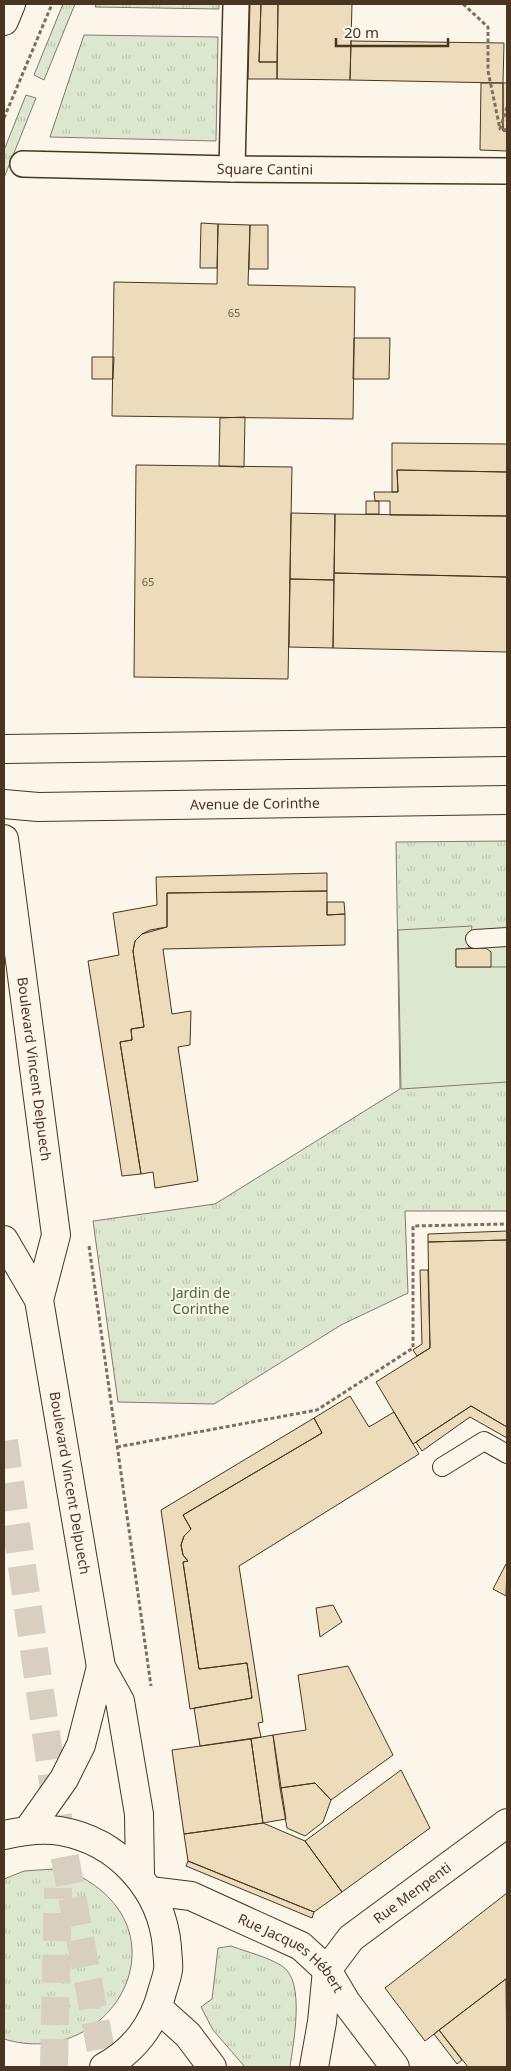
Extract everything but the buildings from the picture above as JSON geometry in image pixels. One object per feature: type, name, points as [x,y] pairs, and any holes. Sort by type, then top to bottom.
[{"type":"main road","points":[[4,21],[11,4]]},
{"type":"main road","points":[[4,749],[507,742]]},
{"type":"main road","name":"Avenue de Corinthe","points":[[4,804],[38,807],[507,800]]},
{"type":"main road","name":"Boulevard Vincent Delpuech","points":[[4,839],[56,1235],[39,1300]]},
{"type":"main road","name":"Boulevard Vincent Delpuech","points":[[4,1240],[39,1300],[100,1667],[120,1702],[139,1814],[145,1884]]},
{"type":"main road","name":"Boulevard Vincent Delpuech","points":[[16,1833],[64,1779],[81,1745],[100,1667]]},
{"type":"main road","name":"Rue Menpenti","points":[[327,1970],[351,1938],[507,1823]]},
{"type":"main road","points":[[16,1833],[59,1831],[90,1839],[117,1854],[145,1884],[165,1929],[168,1969],[158,2008],[141,2037],[117,2060],[104,2067]]},
{"type":"main road","name":"Rue Jacques Hébert","points":[[145,1884],[191,1896],[300,1946],[327,1970],[346,2002],[395,2067]]},
{"type":"main road","points":[[314,2067],[322,2022],[327,1970]]},
{"type":"main road","points":[[158,2008],[188,2035],[212,2067]]},
{"type":"street","points":[[232,169],[236,4]]},
{"type":"street","name":"Square Cantini","points":[[23,164],[232,169],[507,171]]},
{"type":"lane","points":[[475,938],[507,937]]},
{"type":"lane","points":[[442,1467],[484,1441],[507,1454]]},
{"type":"path","points":[[4,118],[52,4]]},
{"type":"path","points":[[463,4],[488,27],[488,71],[500,130]]},
{"type":"path","points":[[500,130],[507,107]]},
{"type":"path","points":[[500,130],[507,130]]},
{"type":"path","points":[[117,1447],[317,1410],[413,1348],[413,1226],[507,1224]]},
{"type":"path","points":[[88,1238],[152,1689]]},
{"type":"green space","points":[[63,4],[75,4],[44,80],[34,75]]},
{"type":"green space","points":[[96,4],[219,4],[219,9],[95,7]]},
{"type":"green space","points":[[84,35],[218,37],[216,141],[50,137]]},
{"type":"green space","points":[[26,95],[36,98],[4,178],[4,150]]},
{"type":"green space","name":"Jardin de Corinthe","points":[[507,841],[507,1211],[405,1211],[408,1293],[341,1325],[214,1404],[118,1402],[93,1221],[215,1204],[400,1089],[396,842]]},
{"type":"green space","points":[[472,926],[469,948],[456,949],[456,967],[507,967],[507,1082],[401,1089],[398,930]]},
{"type":"green space","points":[[54,1869],[83,1878],[114,1903],[129,1933],[131,1963],[122,1993],[103,2018],[75,2036],[42,2044],[4,2039],[4,1879],[24,1871]]},
{"type":"green space","points":[[231,1946],[264,1957],[282,1966],[289,1974],[294,1985],[296,1998],[295,2029],[290,2067],[245,2067],[213,2030],[201,2007],[212,1999],[218,1948]]},
{"type":"tunnel","points":[[4,1441],[60,1831],[104,2067]]},
{"type":"tunnel","points":[[54,2067],[58,1888]]}]
